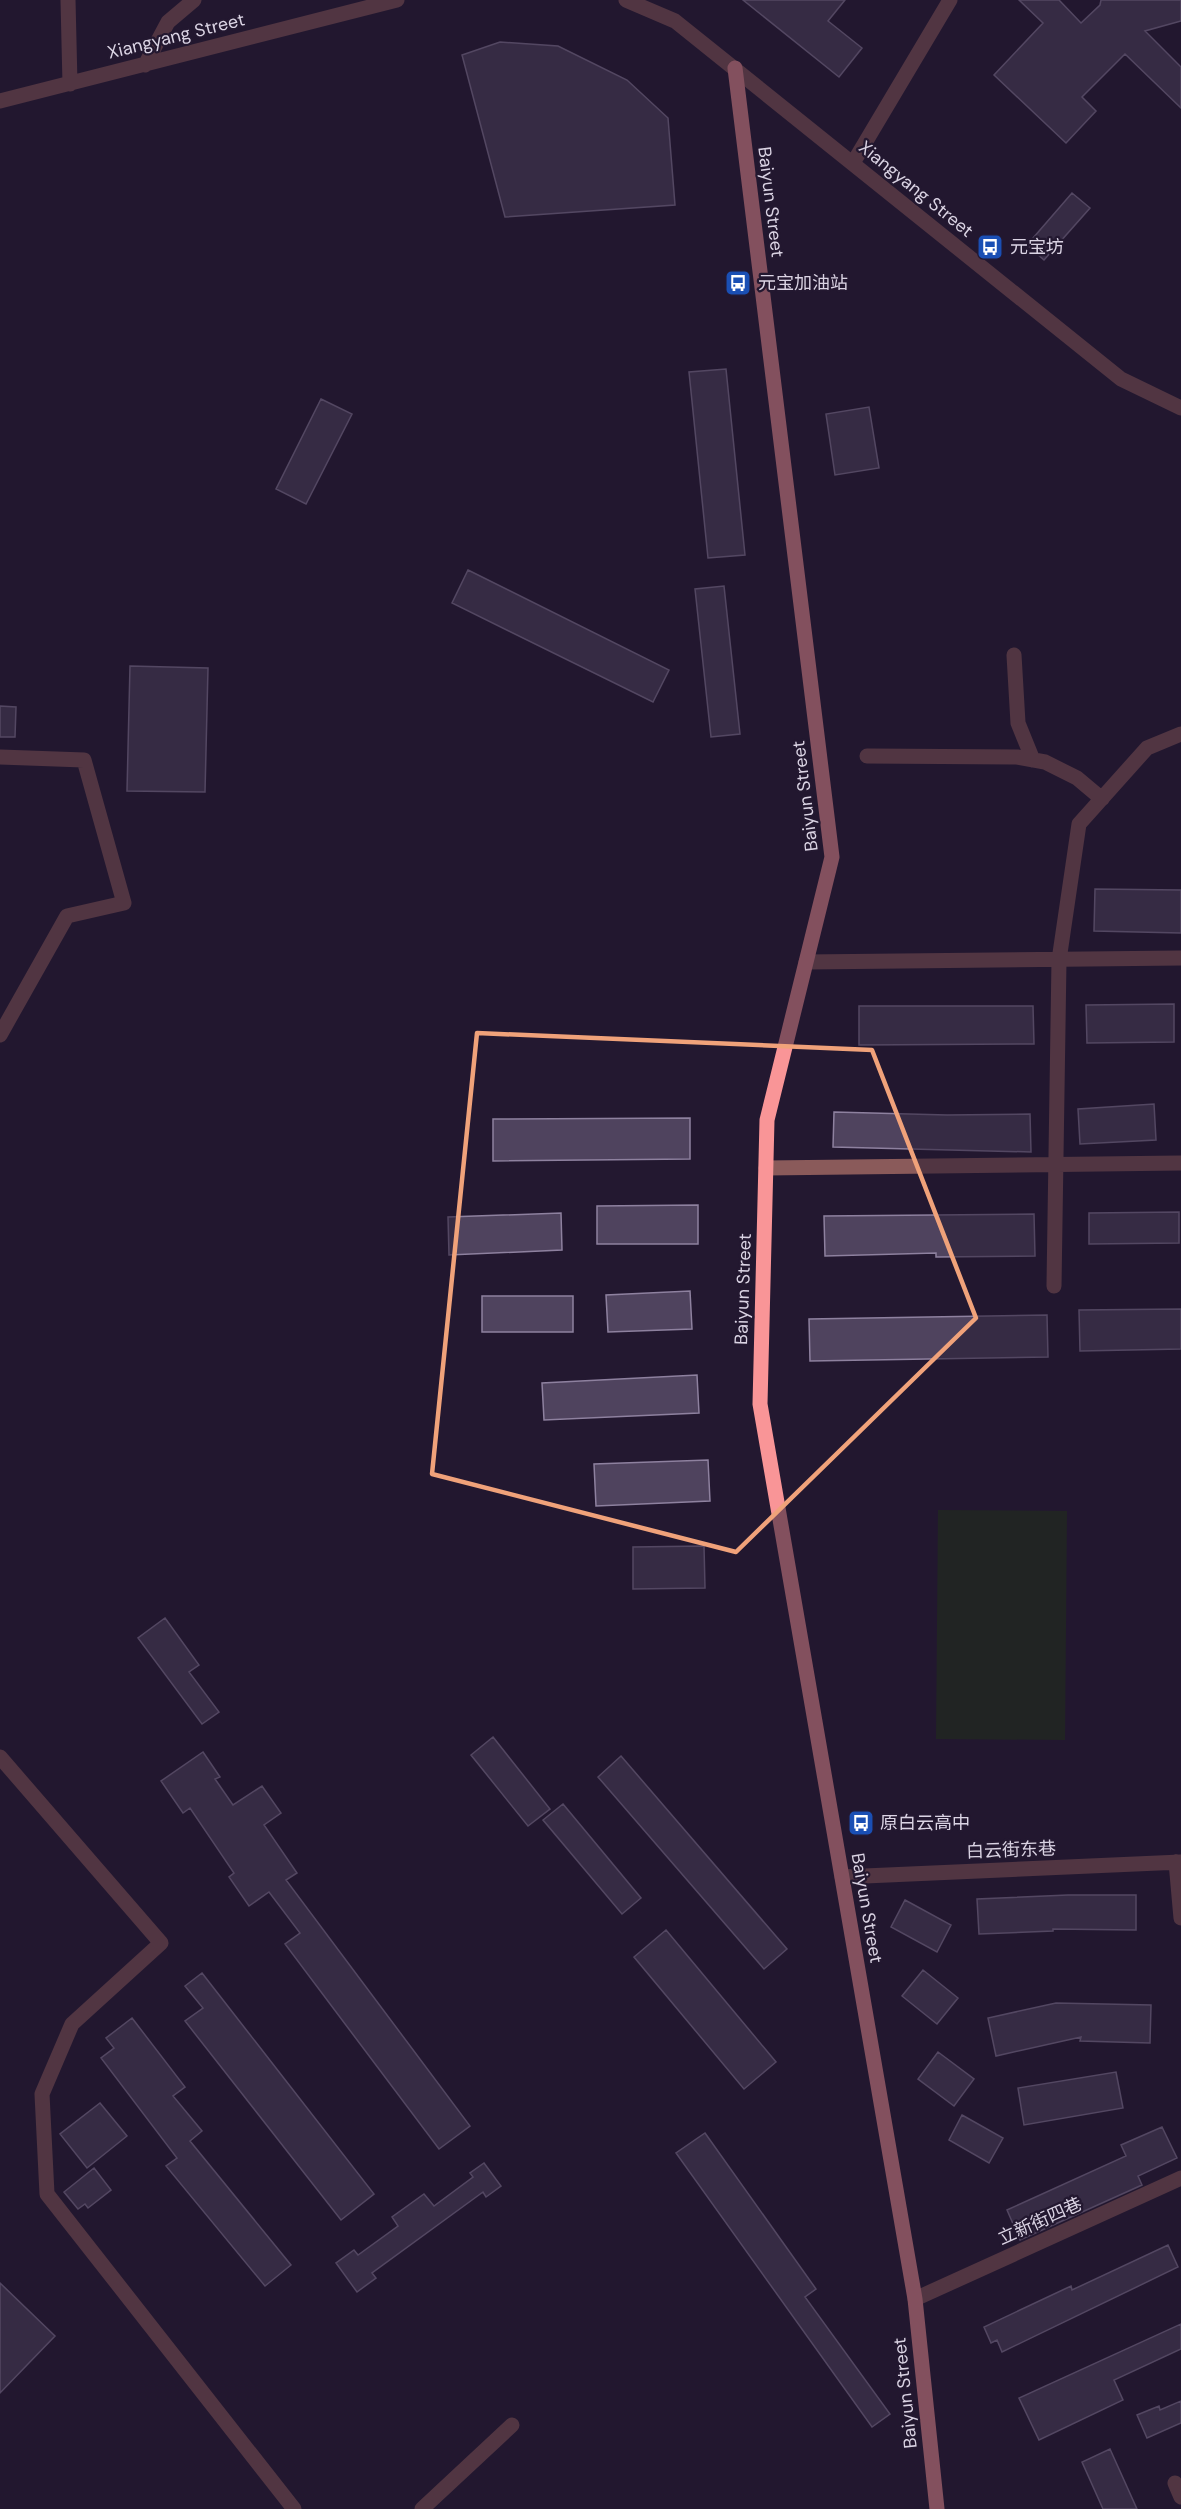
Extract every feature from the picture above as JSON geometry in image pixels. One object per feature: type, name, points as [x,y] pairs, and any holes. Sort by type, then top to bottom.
[{"type":"main road","name":"Baiyun Street","points":[[735,68],[832,857],[767,1120],[760,1404],[915,2299],[937,2509]]},
{"type":"street","points":[[68,0],[70,84]]},
{"type":"street","points":[[145,65],[168,22],[194,0]]},
{"type":"street","name":"Xiangyang Street","points":[[0,101],[397,0]]},
{"type":"street","name":"Xiangyang Street","points":[[626,0],[675,21],[1121,379],[1181,408]]},
{"type":"street","points":[[853,163],[950,0]]},
{"type":"street","points":[[1014,655],[1018,723],[1033,760]]},
{"type":"street","points":[[1054,1286],[1059,960],[1079,824],[1147,748],[1181,734]]},
{"type":"street","points":[[867,756],[1017,757],[1045,762],[1077,778],[1102,799]]},
{"type":"street","points":[[0,757],[84,760],[124,903],[67,916],[0,1035]]},
{"type":"street","points":[[806,962],[1181,958]]},
{"type":"street","points":[[766,1168],[1181,1163]]},
{"type":"street","points":[[0,1757],[161,1943],[72,2024],[42,2094],[47,2194],[294,2509]]},
{"type":"street","points":[[1178,1862],[1181,1918]]},
{"type":"street","name":"白云街东巷","points":[[842,1876],[1178,1862]]},
{"type":"street","name":"立新街四巷","points":[[915,2299],[1181,2178]]},
{"type":"street","points":[[422,2509],[512,2425]]},
{"type":"highlighted area","points":[[477,1033],[872,1050],[976,1318],[736,1552],[432,1474]]},
{"type":"green space","points":[[938,1510],[1067,1511],[1065,1740],[936,1739]]},
{"type":"building","points":[[743,0],[845,0],[828,21],[862,48],[839,77]]},
{"type":"building","points":[[1019,0],[1059,0],[1081,23],[1100,5],[1101,0],[1181,0],[1181,21],[1145,31],[1181,67],[1181,108],[1125,54],[1082,97],[1096,111],[1066,143],[994,75],[1043,23]]},
{"type":"building","points":[[500,42],[558,46],[627,80],[668,118],[675,205],[505,217],[462,55]]},
{"type":"building","points":[[1072,193],[1090,208],[1044,260],[1027,245]]},
{"type":"building","points":[[726,369],[745,555],[708,558],[689,372]]},
{"type":"building","points":[[321,399],[352,414],[306,504],[276,489]]},
{"type":"building","points":[[869,407],[879,468],[835,475],[826,414]]},
{"type":"building","points":[[468,570],[669,670],[653,702],[452,603]]},
{"type":"building","points":[[724,586],[740,734],[711,737],[695,589]]},
{"type":"building","points":[[130,666],[208,668],[205,792],[127,791]]},
{"type":"building","points":[[0,706],[16,707],[15,737],[0,737]]},
{"type":"building","points":[[1095,889],[1181,890],[1181,933],[1094,931]]},
{"type":"building","points":[[1174,1004],[1174,1042],[1087,1043],[1086,1005]]},
{"type":"building","points":[[859,1006],[1033,1006],[1034,1044],[859,1045]]},
{"type":"building","points":[[1154,1104],[1156,1140],[1080,1144],[1078,1109]]},
{"type":"building","points":[[834,1112],[947,1115],[1030,1114],[1031,1152],[833,1147]]},
{"type":"building","points":[[690,1118],[690,1159],[493,1161],[493,1119]]},
{"type":"building","points":[[698,1205],[698,1244],[597,1244],[597,1206]]},
{"type":"building","points":[[1179,1212],[1179,1243],[1089,1244],[1089,1213]]},
{"type":"building","points":[[561,1213],[562,1250],[449,1255],[448,1217]]},
{"type":"building","points":[[1034,1214],[1035,1256],[936,1257],[936,1253],[825,1256],[824,1216]]},
{"type":"building","points":[[690,1291],[692,1329],[608,1332],[606,1295]]},
{"type":"building","points":[[482,1296],[573,1296],[573,1332],[482,1332]]},
{"type":"building","points":[[1181,1309],[1181,1349],[1080,1351],[1079,1310]]},
{"type":"building","points":[[1047,1315],[1048,1357],[810,1361],[809,1319]]},
{"type":"building","points":[[697,1375],[699,1413],[544,1420],[542,1383]]},
{"type":"building","points":[[708,1460],[710,1501],[596,1506],[594,1464]]},
{"type":"building","points":[[704,1546],[705,1588],[633,1589],[633,1547]]},
{"type":"building","points":[[165,1618],[199,1665],[189,1672],[219,1712],[202,1724],[138,1638]]},
{"type":"building","points":[[493,1737],[550,1809],[528,1826],[471,1755]]},
{"type":"building","points":[[203,1752],[220,1777],[215,1779],[233,1805],[262,1786],[281,1813],[264,1825],[297,1873],[286,1880],[470,2126],[439,2149],[285,1944],[300,1933],[269,1892],[249,1906],[229,1877],[234,1873],[190,1808],[183,1813],[161,1781]]},
{"type":"building","points":[[621,1756],[787,1949],[764,1969],[598,1777]]},
{"type":"building","points":[[563,1804],[641,1898],[622,1914],[543,1820]]},
{"type":"building","points":[[1136,1895],[1136,1930],[1053,1929],[1053,1931],[979,1934],[977,1899]]},
{"type":"building","points":[[905,1900],[951,1925],[937,1952],[891,1927]]},
{"type":"building","points":[[666,1930],[776,2062],[744,2089],[634,1957]]},
{"type":"building","points":[[923,1970],[958,1998],[937,2024],[902,1996]]},
{"type":"building","points":[[202,1973],[374,2194],[341,2220],[185,2021],[203,2008],[185,1986]]},
{"type":"building","points":[[1056,2003],[1151,2005],[1150,2043],[1080,2041],[1081,2037],[996,2056],[988,2018]]},
{"type":"building","points":[[132,2018],[185,2087],[173,2096],[202,2131],[190,2141],[291,2265],[265,2286],[166,2166],[177,2158],[101,2058],[114,2048],[106,2038]]},
{"type":"building","points":[[938,2052],[974,2079],[954,2106],[918,2079]]},
{"type":"building","points":[[1116,2072],[1123,2108],[1024,2125],[1018,2088]]},
{"type":"building","points":[[100,2103],[127,2136],[87,2168],[60,2134]]},
{"type":"building","points":[[962,2115],[1003,2138],[989,2163],[949,2140]]},
{"type":"building","points":[[1162,2127],[1177,2158],[1138,2176],[1142,2185],[1020,2240],[1007,2210],[1126,2156],[1121,2145]]},
{"type":"building","points":[[705,2133],[816,2289],[805,2297],[890,2414],[872,2427],[676,2153]]},
{"type":"building","points":[[484,2163],[501,2186],[486,2197],[483,2192],[372,2273],[376,2278],[357,2292],[336,2263],[354,2250],[358,2255],[398,2226],[392,2217],[424,2194],[434,2206],[473,2177],[470,2173]]},
{"type":"building","points":[[94,2168],[111,2190],[88,2208],[85,2204],[78,2209],[64,2192]]},
{"type":"building","points":[[1168,2245],[1178,2267],[1002,2352],[997,2340],[991,2343],[984,2327],[1071,2286],[1072,2290]]},
{"type":"building","points":[[0,2283],[55,2336],[0,2393]]},
{"type":"building","points":[[1181,2324],[1181,2349],[1114,2380],[1123,2400],[1039,2440],[1019,2398]]},
{"type":"building","points":[[1181,2401],[1181,2423],[1147,2438],[1137,2415],[1159,2406],[1160,2410]]},
{"type":"building","points":[[1110,2449],[1137,2509],[1103,2509],[1082,2462]]},
{"type":"place","name":"元宝坊","points":[[990,247]]},
{"type":"place","name":"元宝加油站","points":[[738,283]]},
{"type":"place","name":"原白云高中","points":[[861,1823]]}]
